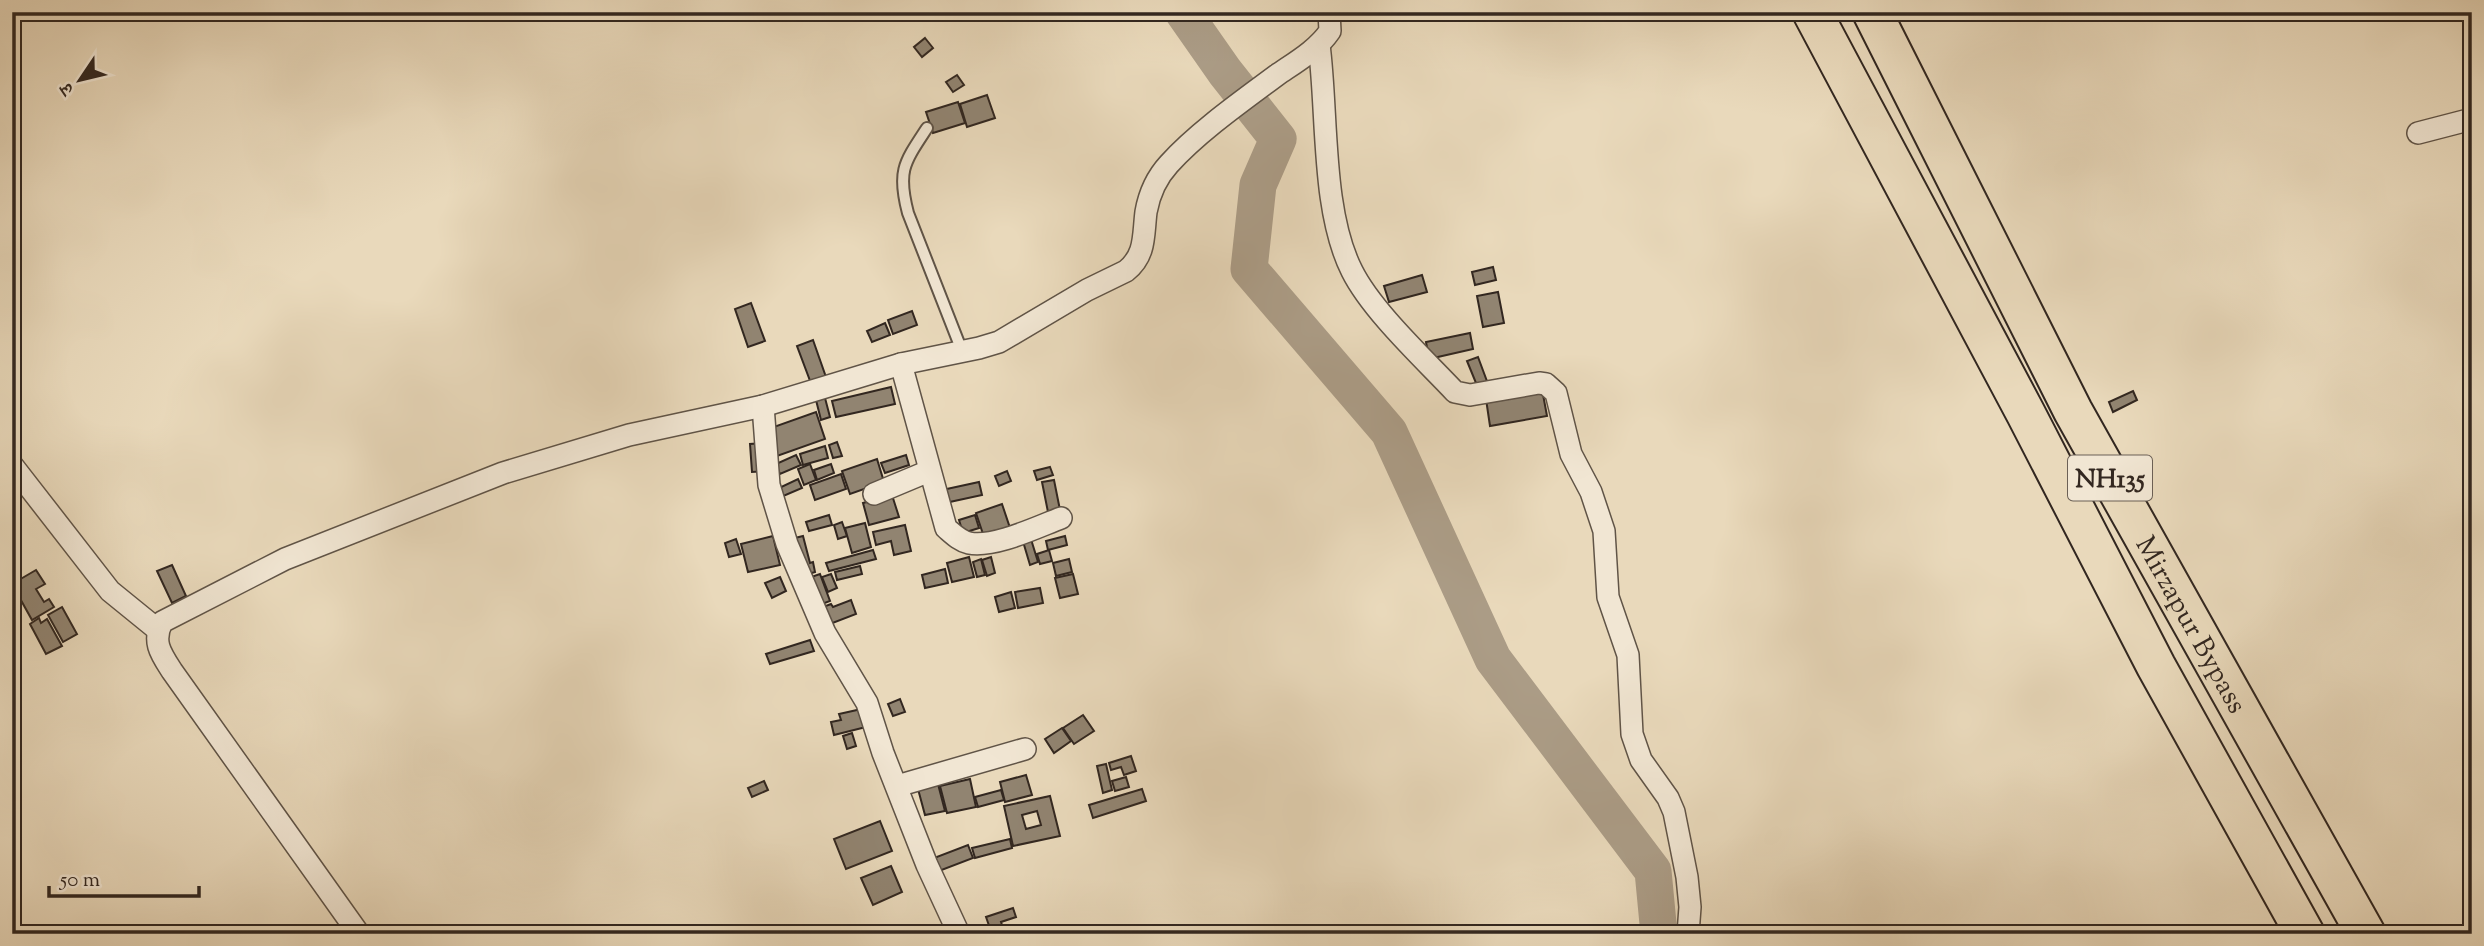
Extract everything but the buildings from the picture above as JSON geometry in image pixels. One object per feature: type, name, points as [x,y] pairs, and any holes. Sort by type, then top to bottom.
[{"type":"highway","name":"NH135","points":[[1812,12],[2026,414],[2156,666],[2305,934]]},
{"type":"highway","name":"Mirzapur Bypass","points":[[1872,12],[2073,411],[2367,934]]},
{"type":"street","points":[[359,934],[172,671],[156,640],[162,622],[285,559],[503,473],[629,435],[763,406],[901,364],[999,342],[1052,309],[1135,264],[1142,254],[1146,211],[1159,178],[1170,163],[1237,103],[1319,45],[1330,31],[1329,12]]},
{"type":"street","points":[[1319,45],[1335,224],[1352,271],[1361,286],[1388,320],[1455,392],[1470,395],[1539,383],[1546,384],[1556,393],[1571,454],[1591,492],[1604,531],[1608,597],[1628,655],[1635,749],[1674,811],[1687,877],[1690,907],[1688,934]]},
{"type":"street","points":[[2418,133],[2472,119]]},
{"type":"street","points":[[901,364],[946,528],[965,542],[979,544],[1015,535],[1061,518]]},
{"type":"street","points":[[763,406],[769,485],[787,544],[825,633],[867,704],[883,753],[927,864],[960,934]]},
{"type":"street","points":[[12,465],[110,591],[158,630]]},
{"type":"street","points":[[874,494],[929,471]]},
{"type":"street","points":[[897,786],[1025,749]]},
{"type":"lane","points":[[927,128],[909,156],[902,174],[904,195],[908,213],[962,351]]},
{"type":"waterway","points":[[1183,12],[1225,72],[1278,139],[1258,185],[1249,269],[1389,432],[1493,659],[1653,871],[1659,934]]}]
